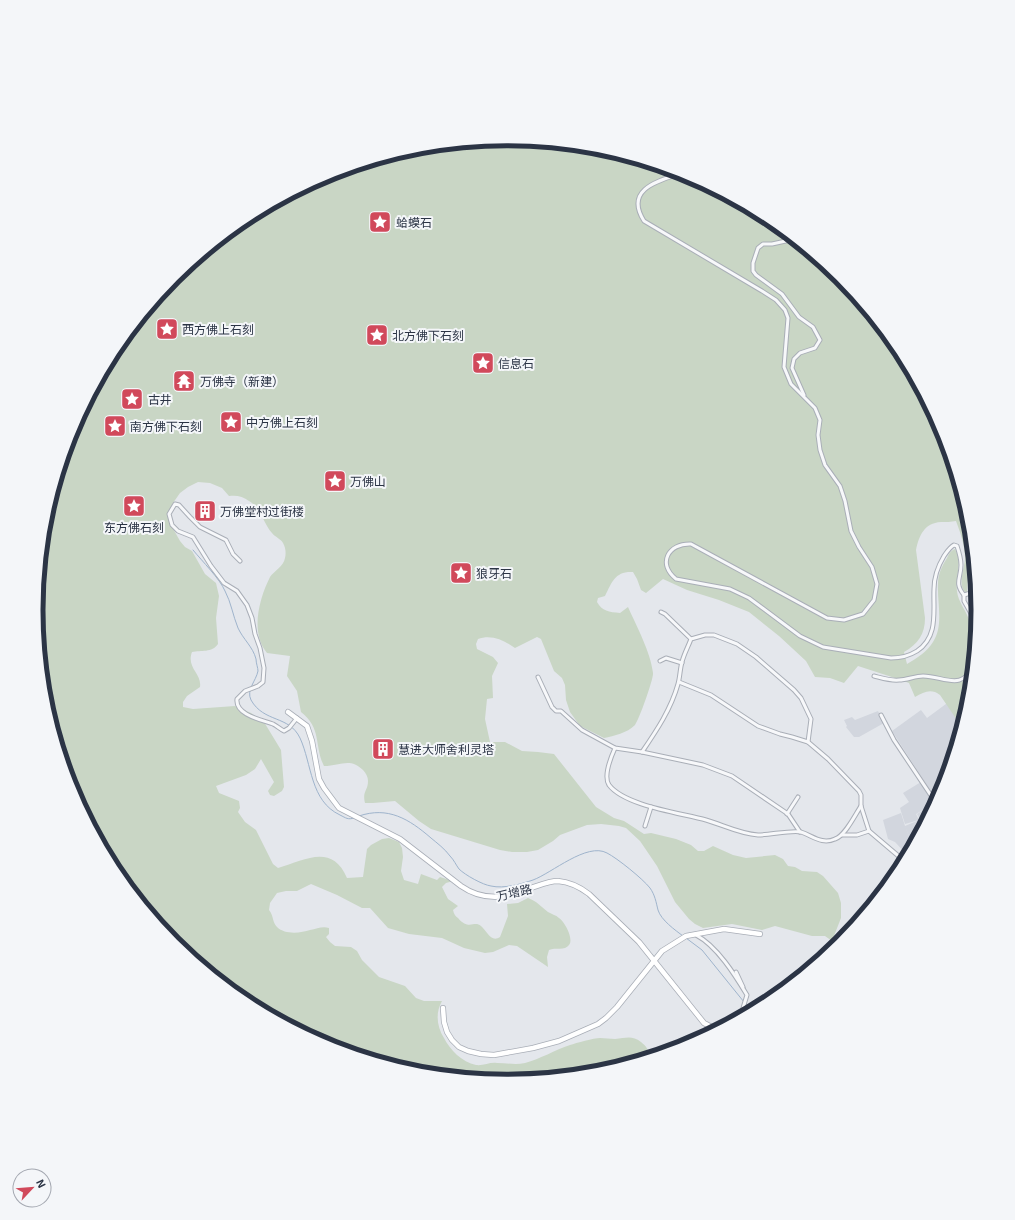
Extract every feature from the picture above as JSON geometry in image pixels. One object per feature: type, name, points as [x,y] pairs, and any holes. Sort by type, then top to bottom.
[{"type":"street","points":[[672,176],[660,180],[642,192],[638,201],[639,212],[644,221],[762,291],[776,300],[785,310],[788,322],[784,367],[791,384],[815,408],[820,420],[818,435],[820,450],[825,465],[840,486],[845,501],[851,531],[872,567],[877,584],[874,600],[863,614],[844,620],[827,618],[691,544],[684,544],[674,547],[667,560],[666,568],[670,574],[676,579],[730,589],[749,598],[800,636],[823,647],[891,658],[901,657],[914,652],[924,645],[928,638],[933,625],[934,586],[938,568],[949,548],[954,545],[957,546],[961,565],[958,585],[964,595],[964,601],[972,615]]},
{"type":"street","points":[[789,240],[772,244],[763,244],[758,248],[753,264],[753,271],[756,275],[782,294],[799,317],[813,327],[820,340],[816,348],[800,353],[794,359],[792,368],[805,397]]},
{"type":"street","points":[[240,561],[233,554],[226,540],[200,527],[179,505],[175,504],[169,514],[172,525],[178,531],[194,537],[211,566],[224,583],[237,591],[247,605],[252,618],[264,668],[263,682],[242,693],[237,699],[237,704],[243,712],[275,725],[284,731],[289,728],[297,718]]},
{"type":"street","points":[[964,595],[971,593]]},
{"type":"street","points":[[661,612],[691,639]]},
{"type":"street","points":[[691,639],[705,635],[714,635],[736,644],[756,657],[794,690],[801,698],[811,719],[808,742]]},
{"type":"street","points":[[642,752],[664,720],[679,682],[679,674],[682,663],[691,639]]},
{"type":"street","points":[[660,661],[666,658],[682,663]]},
{"type":"street","points":[[874,676],[899,680],[925,676],[949,681],[957,681],[968,673]]},
{"type":"street","points":[[538,677],[552,707],[561,711],[582,730],[615,748],[642,752],[703,765],[719,770],[743,782],[787,814],[800,832]]},
{"type":"street","points":[[679,682],[711,695],[758,726],[808,742],[828,759],[857,788],[861,795],[861,806],[869,831],[900,858]]},
{"type":"street","name":"万增路","points":[[288,712],[307,726],[319,779],[339,808],[400,839],[469,892],[480,896],[502,896],[523,892],[547,883],[558,881],[580,888],[589,894],[639,942],[704,1022],[712,1027]]},
{"type":"street","points":[[881,715],[894,740],[932,798]]},
{"type":"street","points":[[615,748],[607,769],[608,783],[615,791],[623,796],[651,807],[706,820],[757,835],[800,832],[820,841],[830,841],[837,839],[842,835],[861,806]]},
{"type":"street","points":[[787,814],[798,797]]},
{"type":"street","points":[[645,826],[651,807]]},
{"type":"street","points":[[842,835],[856,835],[869,831]]},
{"type":"street","points":[[443,1008],[444,1022],[447,1032],[459,1047],[481,1054],[494,1055],[533,1048],[559,1041],[598,1024],[617,1007],[662,951],[678,940],[692,934],[724,929],[760,934]]},
{"type":"street","points":[[692,934],[705,940],[724,961],[744,992]]},
{"type":"street","points":[[736,972],[746,995],[744,1005],[745,1009]]},
{"type":"shaded area","points":[[950,701],[961,709],[947,759],[933,795],[892,731],[921,710],[927,718]]},
{"type":"shaded area","points":[[878,711],[884,723],[859,737],[854,737],[846,727],[847,726],[844,720],[852,717],[855,720]]},
{"type":"shaded area","points":[[921,782],[932,799],[928,807],[916,814],[919,820],[905,824],[900,808],[909,802],[903,793]]},
{"type":"shaded area","points":[[928,807],[921,821],[917,814]]},
{"type":"shaded area","points":[[901,813],[911,841],[904,852],[895,842],[888,839],[883,820]]},
{"type":"shaded area","points":[[919,820],[920,822],[911,840],[905,826]]},
{"type":"green space","points":[[477,146],[538,146],[598,154],[628,161],[657,170],[713,193],[766,224],[790,241],[814,261],[857,304],[894,352],[910,378],[937,432],[947,461],[963,519],[968,549],[970,573],[968,576],[967,594],[962,586],[965,562],[964,548],[956,521],[941,522],[930,525],[923,531],[916,550],[925,618],[924,629],[917,642],[904,652],[907,664],[925,652],[933,642],[939,621],[938,580],[942,567],[949,554],[955,549],[959,564],[957,591],[959,599],[969,620],[971,634],[968,671],[958,722],[940,695],[937,693],[931,691],[915,697],[909,683],[858,666],[844,683],[830,678],[815,677],[806,661],[779,636],[749,612],[719,600],[687,590],[663,579],[646,593],[641,590],[633,572],[618,575],[612,582],[605,596],[598,598],[597,602],[604,609],[612,612],[620,613],[628,607],[643,639],[652,665],[653,676],[640,715],[635,725],[624,732],[604,738],[580,726],[570,712],[566,700],[565,685],[562,678],[554,671],[541,639],[537,637],[515,648],[502,640],[488,637],[478,639],[476,644],[477,649],[493,657],[498,663],[492,676],[493,698],[487,699],[485,719],[490,742],[505,742],[522,751],[554,754],[596,807],[614,818],[624,821],[644,834],[651,833],[676,839],[691,845],[698,851],[704,851],[713,846],[733,855],[746,858],[775,855],[783,859],[788,866],[795,867],[802,871],[817,872],[823,876],[838,893],[841,903],[841,918],[832,941],[825,936],[812,936],[775,926],[762,930],[732,924],[703,928],[695,924],[675,902],[657,866],[640,841],[626,828],[601,824],[587,825],[560,835],[538,850],[512,852],[500,850],[431,829],[395,801],[365,803],[364,796],[368,781],[366,774],[358,766],[349,763],[324,766],[315,731],[308,718],[301,712],[297,691],[287,676],[290,656],[267,653],[259,636],[258,616],[262,595],[270,577],[284,561],[286,551],[283,543],[269,529],[253,504],[242,497],[229,496],[222,488],[210,483],[198,482],[188,487],[180,493],[173,503],[169,515],[171,525],[180,541],[185,547],[192,551],[205,574],[216,583],[219,596],[216,618],[218,644],[210,650],[192,652],[191,662],[199,678],[200,687],[187,696],[183,702],[183,707],[193,709],[235,706],[251,713],[264,722],[281,750],[284,787],[282,791],[274,796],[270,795],[268,791],[274,782],[261,759],[255,769],[246,775],[216,786],[219,793],[239,801],[240,808],[238,812],[245,822],[256,830],[273,864],[278,868],[308,858],[326,857],[341,867],[347,878],[363,877],[367,849],[382,839],[389,838],[399,842],[402,848],[403,857],[401,871],[404,880],[418,884],[421,874],[437,880],[440,877],[453,881],[446,883],[442,887],[448,899],[458,906],[453,910],[455,915],[465,924],[478,924],[489,936],[494,939],[500,937],[508,916],[507,904],[518,903],[528,898],[561,920],[570,935],[570,942],[565,948],[549,950],[547,957],[548,967],[517,946],[509,945],[493,952],[485,953],[464,948],[442,938],[409,934],[388,928],[370,908],[362,908],[311,884],[297,891],[277,893],[270,903],[269,910],[277,927],[280,930],[293,933],[322,927],[329,928],[329,934],[326,937],[330,942],[335,946],[351,947],[357,951],[362,960],[379,977],[405,986],[416,998],[424,1001],[442,1001],[438,1010],[438,1025],[442,1034],[453,1051],[461,1058],[476,1065],[494,1063],[525,1063],[570,1045],[600,1038],[635,1038],[649,1053],[628,1059],[568,1071],[538,1074],[477,1074],[417,1066],[387,1059],[358,1050],[302,1027],[249,996],[225,979],[201,959],[158,916],[121,868],[105,842],[78,788],[68,759],[52,701],[47,671],[43,610],[44,580],[52,519],[59,490],[78,432],[91,405],[121,352],[139,327],[158,304],[201,261],[225,241],[275,208],[302,193],[358,170],[387,161],[447,149]]},
{"type":"waterway","points":[[193,550],[223,586],[238,628],[255,655],[258,671],[250,689],[251,700],[256,707],[263,712],[290,726],[295,731],[300,738],[313,781],[323,801],[330,809],[345,818],[354,818]]},
{"type":"waterway","points":[[359,816],[370,813],[379,813],[398,816],[406,820],[423,831],[443,849],[453,859],[459,869],[479,882],[496,887],[512,886],[533,880],[580,855],[599,851],[607,853],[647,884],[653,893],[658,910],[662,917],[683,936]]},
{"type":"waterway","points":[[686,938],[702,950],[744,1002]]},
{"type":"place","name":"蛤蟆石","points":[[380,222]]},
{"type":"place","name":"西方佛上石刻","points":[[167,329]]},
{"type":"place","name":"北方佛下石刻","points":[[377,335]]},
{"type":"place","name":"信息石","points":[[483,363]]},
{"type":"place","name":"万佛寺（新建）","points":[[184,381]]},
{"type":"place","name":"古井","points":[[132,399]]},
{"type":"place","name":"中方佛上石刻","points":[[231,422]]},
{"type":"place","name":"南方佛下石刻","points":[[115,426]]},
{"type":"place","name":"万佛山","points":[[335,481]]},
{"type":"place","name":"东方佛石刻","points":[[134,506]]},
{"type":"place","name":"万佛堂村过街楼","points":[[205,511]]},
{"type":"place","name":"狼牙石","points":[[461,573]]},
{"type":"place","name":"慧进大师舍利灵塔","points":[[383,749]]}]
